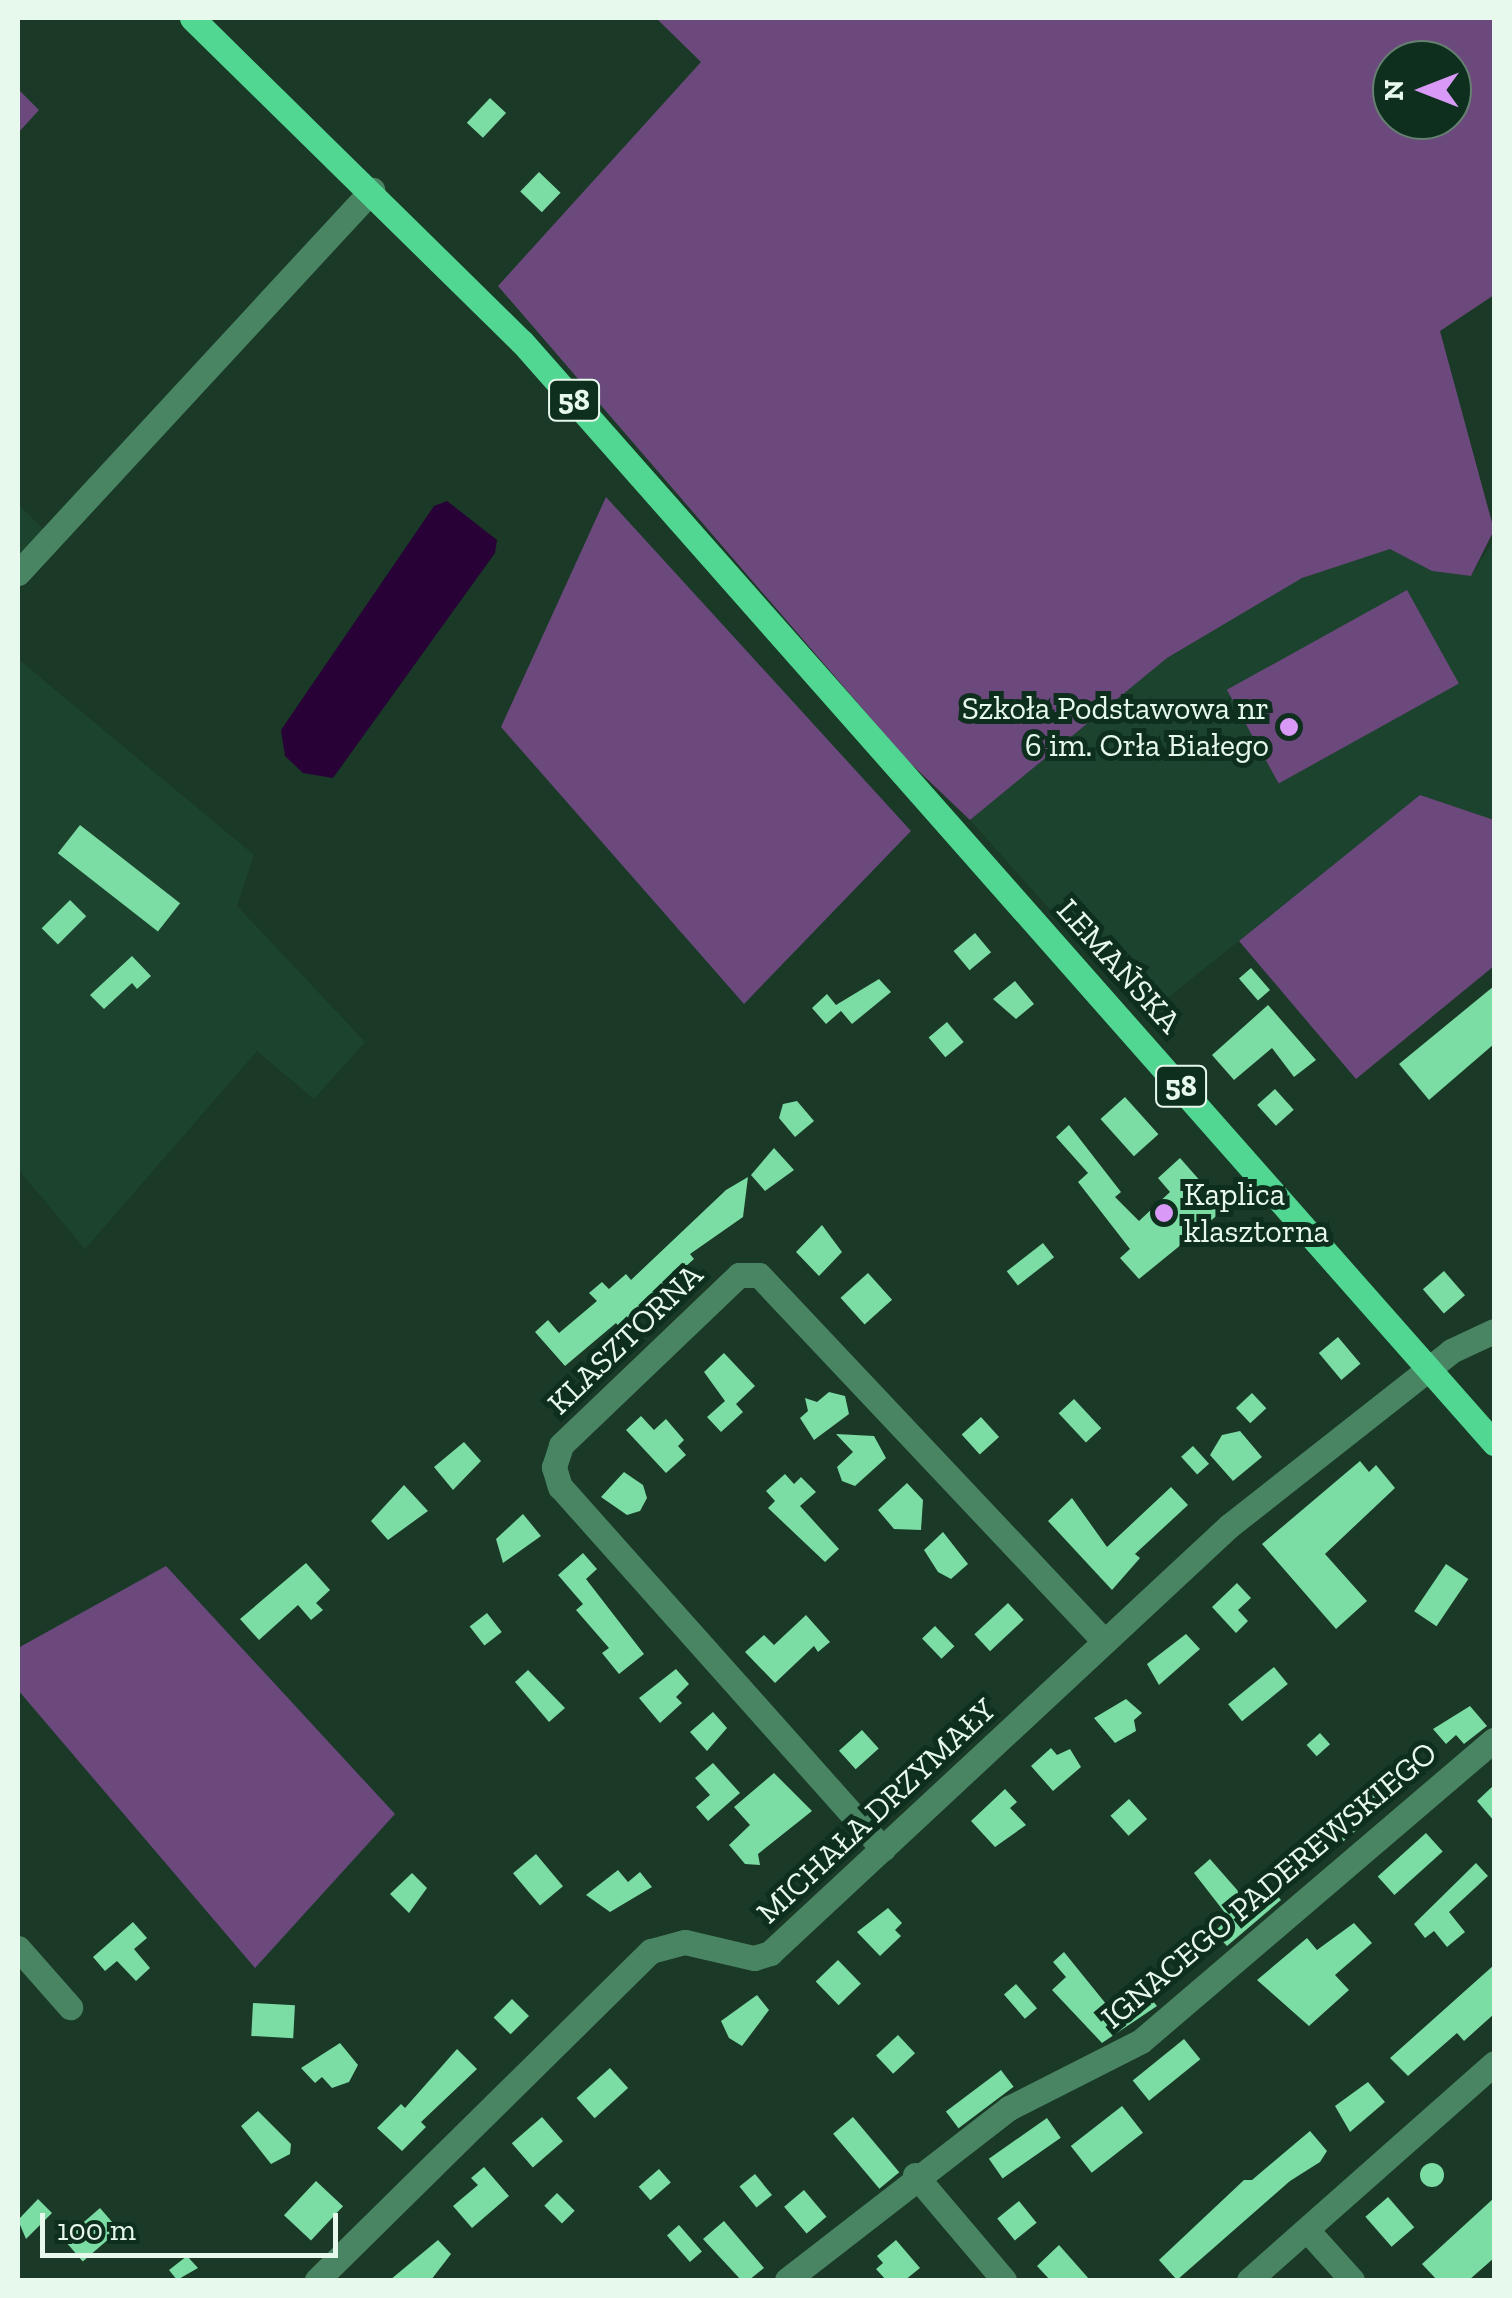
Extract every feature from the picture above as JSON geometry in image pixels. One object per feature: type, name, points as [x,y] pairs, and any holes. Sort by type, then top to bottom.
[{"type":"main road","name":"58","points":[[192,18],[372,190]]},
{"type":"main road","name":"LEMAŃSKA","points":[[372,190],[522,342],[1494,1443]]},
{"type":"street","points":[[18,573],[372,190]]},
{"type":"street","name":"KLASZTORNA","points":[[883,1849],[560,1487],[554,1467],[560,1445],[739,1275],[759,1274],[1104,1642]]},
{"type":"street","name":"MICHAŁA DRZYMAŁY","points":[[317,2280],[651,1951],[685,1942],[754,1958],[770,1953],[1229,1526],[1463,1343],[1494,1332]]},
{"type":"street","name":"IGNACEGO PADEREWSKIEGO","points":[[787,2280],[915,2176],[1009,2108],[1141,2040],[1494,1740]]},
{"type":"street","points":[[18,1948],[70,2007]]},
{"type":"street","points":[[1249,2280],[1494,2062]]},
{"type":"street","points":[[915,2176],[1004,2280]]},
{"type":"street","points":[[1306,2230],[1352,2280]]},
{"type":"shaded area","points":[[656,18],[1494,18],[1494,295],[1440,331],[1494,530],[1471,576],[1432,571],[1390,549],[1302,578],[1167,658],[970,820],[906,759],[498,286],[701,62]]},
{"type":"shaded area","points":[[18,89],[39,110],[18,133]]},
{"type":"shaded area","points":[[606,497],[911,831],[744,1004],[501,727]]},
{"type":"shaded area","points":[[447,501],[497,540],[495,553],[333,778],[303,773],[285,756],[281,730],[434,506]]},
{"type":"shaded area","points":[[18,504],[51,537],[18,573]]},
{"type":"shaded area","name":"Szkoła Podstawowa nr 6 im. Orła Białego","points":[[1494,540],[1494,820],[1420,796],[1145,1016],[970,820],[1167,658],[1302,578],[1390,548],[1432,571],[1471,576]]},
{"type":"shaded area","points":[[1407,590],[1459,684],[1279,783],[1227,690]]},
{"type":"shaded area","points":[[18,659],[254,855],[237,906],[365,1042],[314,1099],[257,1051],[85,1249],[18,1169]]},
{"type":"shaded area","points":[[1420,795],[1494,820],[1494,966],[1356,1079],[1239,941]]},
{"type":"shaded area","points":[[166,1566],[395,1814],[255,1968],[18,1690],[18,1648]]},
{"type":"building","points":[[490,98],[506,113],[483,138],[467,123]]},
{"type":"building","points":[[539,172],[561,193],[542,212],[520,191]]},
{"type":"building","points":[[80,825],[180,903],[158,932],[58,853]]},
{"type":"building","points":[[70,900],[86,916],[58,945],[42,928]]},
{"type":"building","points":[[975,933],[991,952],[970,970],[954,951]]},
{"type":"building","points":[[132,956],[151,976],[137,989],[132,983],[104,1009],[90,995]]},
{"type":"building","points":[[1251,968],[1270,990],[1258,1000],[1239,978]]},
{"type":"building","points":[[879,979],[891,992],[852,1024],[841,1011],[826,1024],[812,1008],[827,994],[836,1005]]},
{"type":"building","points":[[1015,981],[1034,1004],[1016,1019],[993,999]]},
{"type":"building","points":[[1494,986],[1494,1044],[1429,1100],[1399,1064]]},
{"type":"building","points":[[1268,1005],[1316,1060],[1294,1077],[1272,1048],[1234,1080],[1212,1055]]},
{"type":"building","points":[[947,1022],[964,1042],[945,1057],[929,1037]]},
{"type":"building","points":[[1275,1089],[1294,1110],[1276,1126],[1257,1105]]},
{"type":"building","points":[[1125,1097],[1158,1134],[1134,1156],[1100,1119]]},
{"type":"building","points":[[797,1101],[814,1121],[795,1137],[779,1118],[783,1104]]},
{"type":"building","points":[[1069,1125],[1121,1192],[1115,1197],[1139,1221],[1170,1192],[1158,1178],[1180,1158],[1225,1209],[1139,1279],[1120,1258],[1130,1249],[1078,1182],[1088,1173],[1056,1137]]},
{"type":"building","points":[[774,1148],[794,1170],[765,1191],[751,1175]]},
{"type":"building","points":[[748,1177],[743,1217],[690,1254],[694,1259],[631,1315],[639,1324],[626,1335],[616,1323],[565,1366],[535,1332],[548,1320],[559,1333],[597,1301],[589,1293],[602,1282],[609,1289],[626,1274],[631,1280],[726,1190]]},
{"type":"building","points":[[822,1225],[842,1252],[819,1276],[796,1252]]},
{"type":"building","points":[[1043,1243],[1054,1257],[1018,1286],[1007,1271]]},
{"type":"building","points":[[1444,1271],[1465,1295],[1444,1314],[1423,1289]]},
{"type":"building","points":[[868,1273],[892,1300],[865,1325],[841,1298]]},
{"type":"building","points":[[1338,1337],[1360,1364],[1341,1380],[1319,1353]]},
{"type":"building","points":[[724,1353],[755,1386],[736,1404],[743,1412],[721,1432],[707,1417],[725,1401],[704,1372]]},
{"type":"building","points":[[829,1392],[845,1396],[849,1414],[814,1440],[800,1418],[808,1411],[805,1398],[817,1402]]},
{"type":"building","points":[[1252,1393],[1266,1408],[1250,1423],[1236,1408]]},
{"type":"building","points":[[1074,1399],[1101,1428],[1086,1443],[1059,1413]]},
{"type":"building","points":[[641,1416],[654,1430],[666,1419],[684,1440],[678,1446],[686,1455],[666,1473],[626,1430]]},
{"type":"building","points":[[981,1417],[999,1437],[980,1454],[962,1434]]},
{"type":"building","points":[[1240,1431],[1262,1457],[1233,1481],[1210,1455],[1222,1435]]},
{"type":"building","points":[[836,1434],[874,1436],[886,1458],[855,1486],[842,1481],[837,1467],[853,1452]]},
{"type":"building","points":[[464,1442],[481,1461],[453,1490],[434,1467]]},
{"type":"building","points":[[1193,1446],[1209,1464],[1197,1475],[1181,1457]]},
{"type":"building","points":[[1360,1461],[1369,1472],[1376,1465],[1395,1488],[1325,1554],[1367,1601],[1336,1629],[1262,1544]]},
{"type":"building","points":[[624,1472],[643,1485],[647,1498],[640,1511],[627,1515],[601,1497]]},
{"type":"building","points":[[785,1474],[794,1484],[801,1477],[816,1492],[800,1506],[839,1549],[825,1562],[768,1508],[775,1501],[766,1491]]},
{"type":"building","points":[[907,1483],[923,1500],[921,1530],[894,1529],[878,1510]]},
{"type":"building","points":[[404,1485],[428,1511],[388,1540],[371,1521]]},
{"type":"building","points":[[1171,1487],[1188,1505],[1135,1554],[1140,1558],[1112,1590],[1048,1521],[1072,1498],[1107,1547]]},
{"type":"building","points":[[523,1514],[541,1536],[503,1563],[496,1539]]},
{"type":"building","points":[[943,1532],[968,1564],[951,1579],[938,1572],[924,1550]]},
{"type":"building","points":[[583,1553],[597,1569],[586,1579],[644,1654],[619,1674],[602,1653],[609,1648],[576,1610],[583,1604],[558,1575]]},
{"type":"building","points":[[306,1563],[330,1590],[316,1603],[323,1610],[311,1620],[298,1605],[259,1640],[240,1619]]},
{"type":"building","points":[[1446,1564],[1468,1579],[1437,1626],[1414,1611]]},
{"type":"building","points":[[1237,1583],[1251,1598],[1238,1610],[1248,1621],[1236,1633],[1212,1607]]},
{"type":"building","points":[[1008,1603],[1024,1620],[990,1651],[974,1634]]},
{"type":"building","points":[[487,1613],[502,1632],[484,1645],[470,1627]]},
{"type":"building","points":[[806,1615],[830,1642],[818,1652],[814,1646],[775,1683],[745,1652],[764,1635],[774,1645]]},
{"type":"building","points":[[935,1626],[954,1646],[942,1659],[922,1639]]},
{"type":"building","points":[[1186,1634],[1200,1649],[1159,1685],[1147,1664]]},
{"type":"building","points":[[1274,1667],[1288,1684],[1242,1721],[1228,1704]]},
{"type":"building","points":[[676,1669],[689,1684],[676,1697],[682,1703],[660,1723],[639,1698]]},
{"type":"building","points":[[528,1670],[565,1708],[549,1722],[515,1682]]},
{"type":"building","points":[[1126,1699],[1142,1713],[1134,1720],[1136,1731],[1115,1743],[1094,1718]]},
{"type":"building","points":[[1470,1706],[1487,1726],[1464,1744],[1456,1735],[1446,1744],[1433,1729]]},
{"type":"building","points":[[713,1712],[727,1728],[707,1751],[690,1732]]},
{"type":"building","points":[[862,1730],[879,1749],[856,1769],[839,1751]]},
{"type":"building","points":[[1320,1733],[1330,1744],[1317,1756],[1307,1745]]},
{"type":"building","points":[[1051,1748],[1057,1755],[1070,1749],[1081,1767],[1053,1791],[1031,1766]]},
{"type":"building","points":[[713,1763],[740,1793],[708,1821],[696,1807],[710,1795],[695,1778]]},
{"type":"building","points":[[1397,1763],[1413,1781],[1338,1846],[1319,1826]]},
{"type":"building","points":[[774,1773],[812,1811],[758,1854],[760,1865],[745,1864],[729,1845],[750,1825],[734,1807]]},
{"type":"building","points":[[1494,1785],[1494,1821],[1477,1801]]},
{"type":"building","points":[[1005,1789],[1017,1802],[1010,1808],[1026,1825],[995,1847],[971,1821]]},
{"type":"building","points":[[1129,1799],[1147,1819],[1128,1836],[1110,1816]]},
{"type":"building","points":[[1426,1833],[1443,1852],[1394,1895],[1378,1876]]},
{"type":"building","points":[[536,1854],[563,1886],[540,1905],[513,1873]]},
{"type":"building","points":[[1210,1859],[1245,1899],[1268,1885],[1281,1900],[1227,1946],[1214,1932],[1229,1918],[1194,1873]]},
{"type":"building","points":[[1476,1863],[1488,1876],[1449,1912],[1465,1932],[1447,1947],[1434,1931],[1425,1938],[1414,1924]]},
{"type":"building","points":[[618,1870],[628,1882],[640,1872],[652,1887],[610,1912],[586,1895]]},
{"type":"building","points":[[412,1873],[427,1888],[409,1913],[390,1894]]},
{"type":"building","points":[[888,1908],[902,1923],[895,1930],[901,1936],[880,1956],[857,1932]]},
{"type":"building","points":[[133,1922],[147,1938],[134,1949],[150,1968],[136,1981],[117,1961],[105,1971],[93,1957]]},
{"type":"building","points":[[1354,1923],[1372,1943],[1335,1975],[1349,1990],[1309,2026],[1257,1980],[1307,1938],[1317,1950]]},
{"type":"building","points":[[1064,1952],[1115,2015],[1144,1991],[1157,2006],[1102,2043],[1052,1990],[1066,1977],[1053,1962]]},
{"type":"building","points":[[838,1960],[861,1984],[839,2005],[816,1982]]},
{"type":"building","points":[[1494,1965],[1494,2014],[1464,2041],[1457,2033],[1408,2076],[1390,2058]]},
{"type":"building","points":[[1016,1984],[1037,2008],[1025,2019],[1004,1994]]},
{"type":"building","points":[[757,1995],[769,2010],[742,2046],[729,2038],[721,2021]]},
{"type":"building","points":[[512,1999],[529,2016],[511,2034],[494,2017]]},
{"type":"building","points":[[253,2003],[295,2005],[293,2038],[251,2036]]},
{"type":"building","points":[[898,2035],[915,2053],[893,2074],[876,2055]]},
{"type":"building","points":[[1184,2039],[1200,2059],[1149,2101],[1133,2081]]},
{"type":"building","points":[[340,2043],[358,2065],[349,2082],[332,2088],[322,2077],[315,2083],[301,2068]]},
{"type":"building","points":[[457,2049],[477,2069],[421,2122],[426,2127],[402,2151],[377,2128],[401,2104],[405,2108]]},
{"type":"building","points":[[610,2068],[628,2088],[595,2118],[577,2098]]},
{"type":"building","points":[[1001,2070],[1014,2087],[959,2128],[946,2112]]},
{"type":"building","points":[[1368,2082],[1385,2102],[1350,2132],[1335,2106]]},
{"type":"building","points":[[1122,2106],[1143,2133],[1092,2173],[1071,2146]]},
{"type":"building","points":[[258,2111],[291,2144],[290,2154],[271,2164],[241,2126]]},
{"type":"building","points":[[542,2117],[563,2141],[533,2167],[512,2143]]},
{"type":"building","points":[[853,2117],[899,2172],[879,2189],[833,2134]]},
{"type":"building","points":[[1047,2118],[1061,2138],[1003,2178],[989,2159]]},
{"type":"building","points":[[1310,2131],[1327,2151],[1320,2162],[1290,2181],[1177,2280],[1159,2260],[1244,2180],[1252,2180]]},
{"type":"building","points":[[1432,2163],[1441,2166],[1441,2184],[1432,2187],[1423,2184],[1420,2175],[1423,2166]]},
{"type":"building","points":[[484,2167],[509,2196],[472,2228],[453,2206],[478,2185],[471,2178]]},
{"type":"building","points":[[659,2169],[671,2183],[650,2200],[639,2187]]},
{"type":"building","points":[[755,2174],[772,2195],[756,2208],[739,2187]]},
{"type":"building","points":[[316,2181],[343,2206],[311,2241],[284,2215]]},
{"type":"building","points":[[804,2190],[826,2217],[807,2234],[784,2207]]},
{"type":"building","points":[[557,2193],[575,2211],[562,2223],[544,2206]]},
{"type":"building","points":[[1388,2197],[1414,2227],[1392,2247],[1365,2217]]},
{"type":"building","points":[[1494,2198],[1494,2258],[1469,2280],[1437,2280],[1422,2264]]},
{"type":"building","points":[[38,2199],[52,2213],[26,2239],[18,2220]]},
{"type":"building","points":[[1019,2201],[1037,2223],[1015,2240],[997,2219]]},
{"type":"building","points":[[100,2208],[119,2230],[83,2261],[64,2239]]},
{"type":"building","points":[[724,2221],[764,2268],[749,2280],[741,2280],[703,2239]]},
{"type":"building","points":[[679,2225],[702,2251],[690,2262],[667,2235]]},
{"type":"building","points":[[438,2240],[451,2254],[431,2280],[390,2280]]},
{"type":"building","points":[[896,2240],[920,2268],[905,2280],[886,2280],[876,2269],[883,2263],[877,2256]]},
{"type":"building","points":[[1059,2245],[1090,2280],[1050,2280],[1037,2266]]},
{"type":"building","points":[[187,2256],[198,2268],[177,2280],[169,2270]]},
{"type":"place","name":"Szkoła Podstawowa nr 6 im. Orła Białego","points":[[1289,727]]},
{"type":"place","name":"Kaplica klasztorna","points":[[1164,1213]]}]
